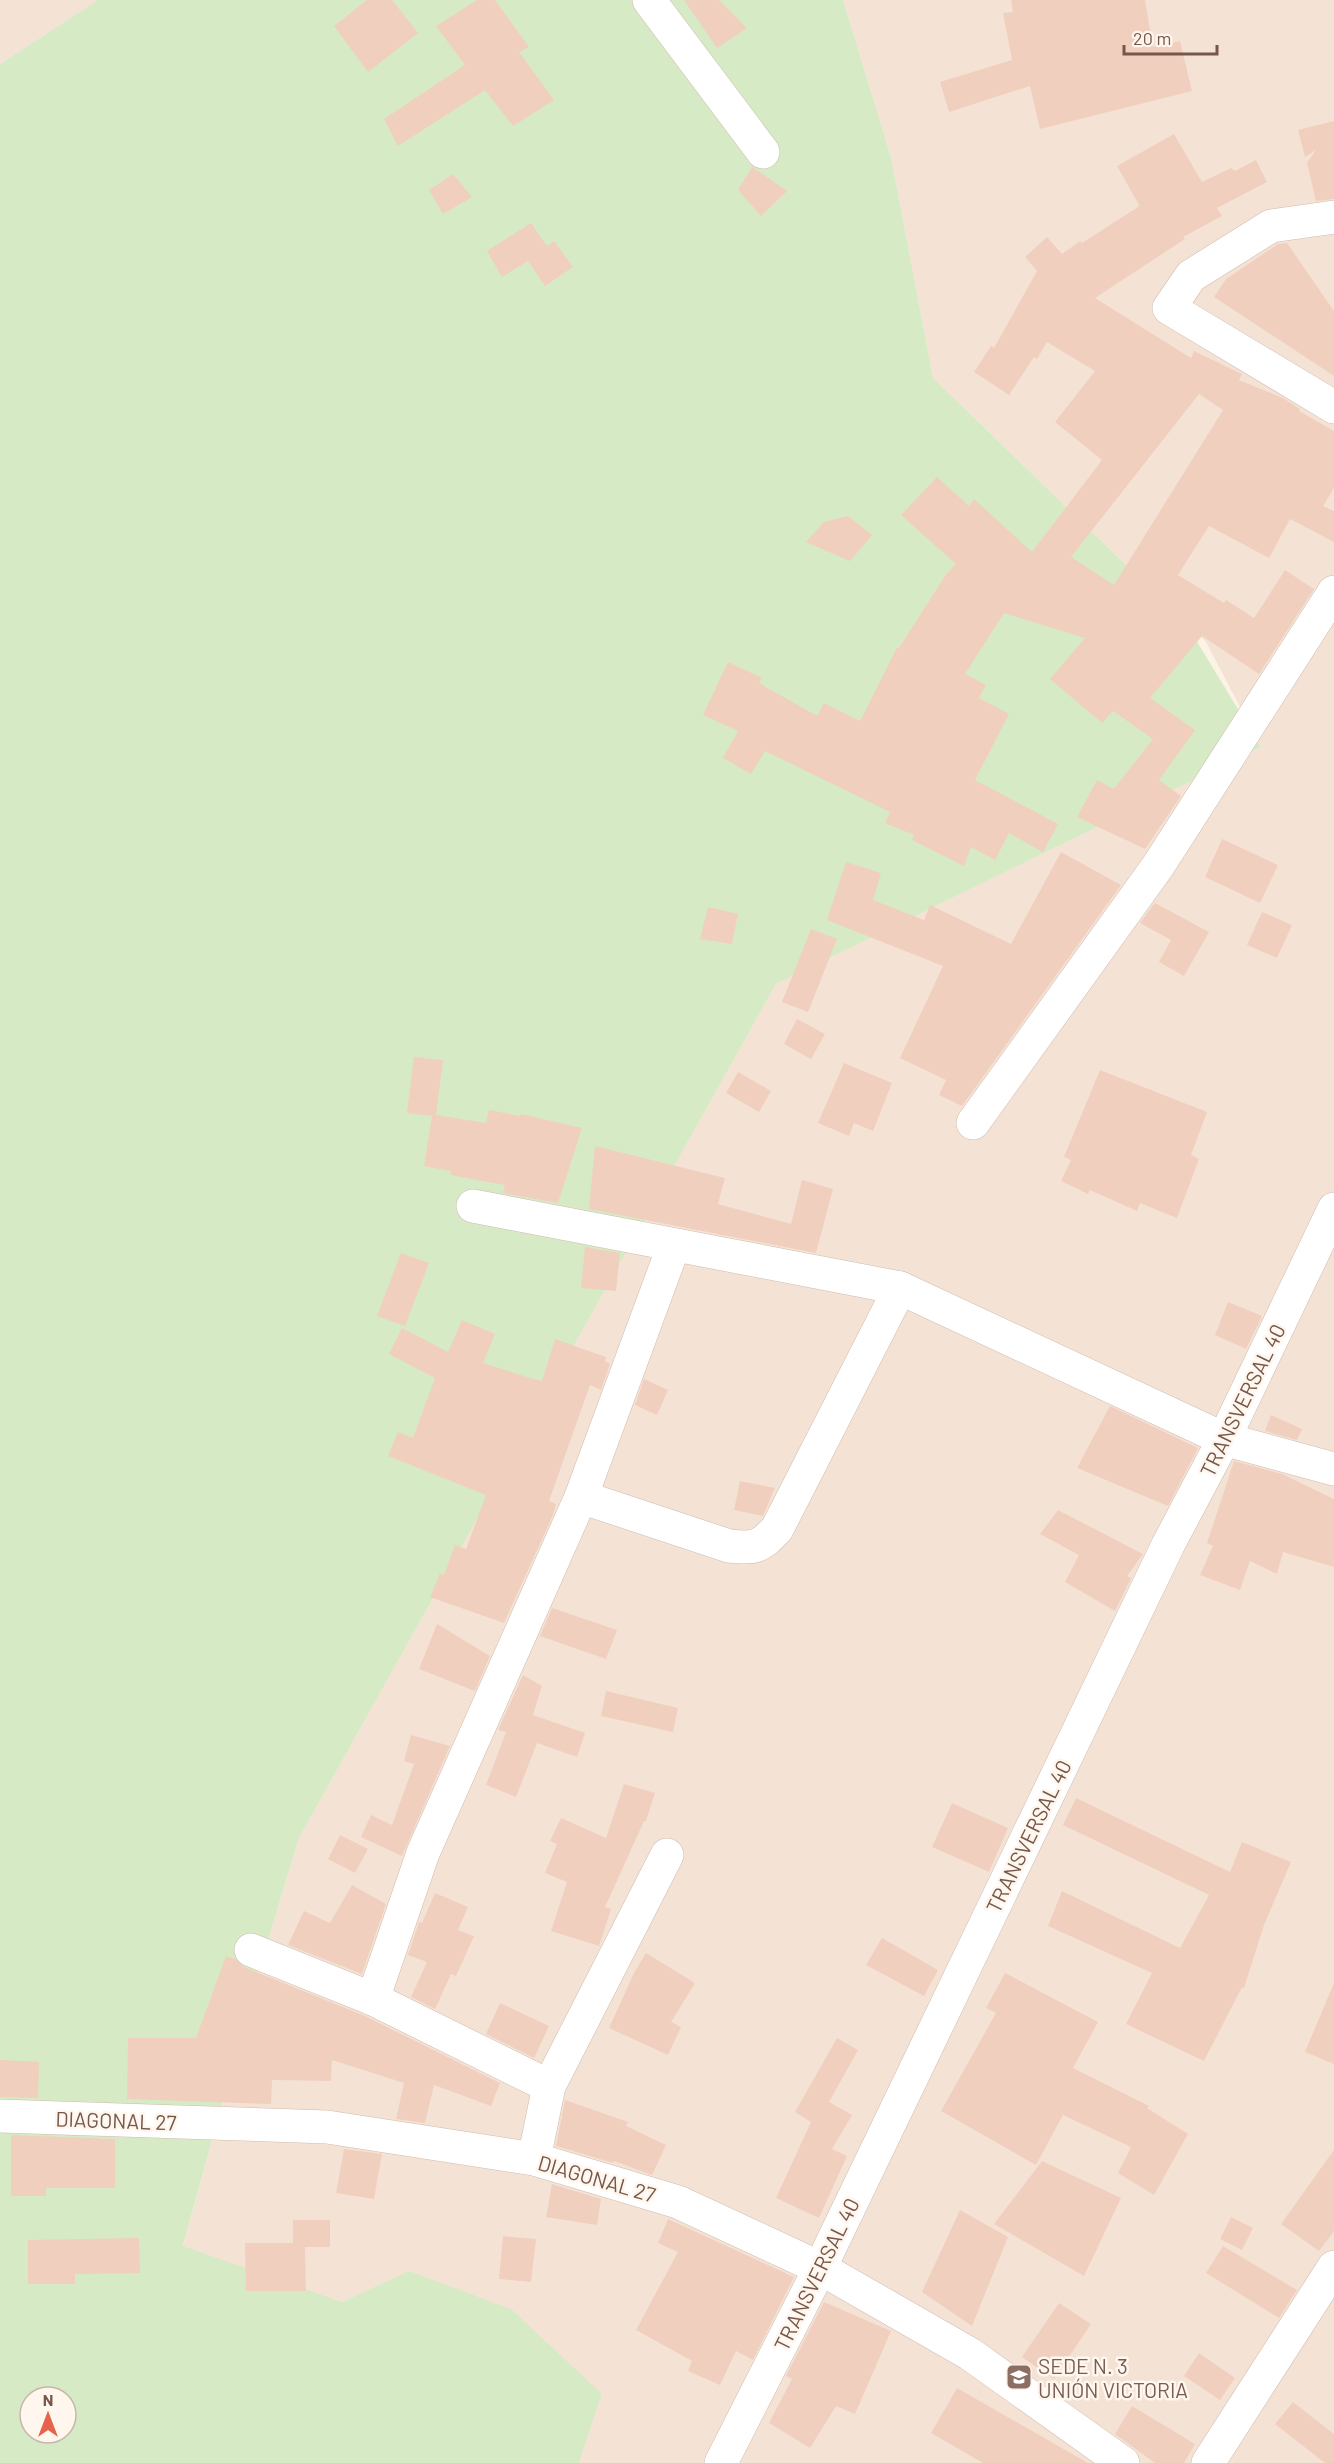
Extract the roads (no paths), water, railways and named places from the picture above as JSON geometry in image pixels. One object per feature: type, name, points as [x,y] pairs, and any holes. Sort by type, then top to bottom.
[{"type":"street","points":[[649,0],[763,152]]},
{"type":"street","points":[[1334,217],[1271,226],[1191,276],[1169,308],[1334,407]]},
{"type":"street","points":[[973,1123],[1158,866],[1334,592]]},
{"type":"street","points":[[472,1206],[900,1288],[1224,1439],[1334,1469]]},
{"type":"street","name":"TRANSVERSAL 40","points":[[721,2463],[820,2268],[1168,1545],[1224,1439],[1334,1209]]},
{"type":"street","points":[[373,1999],[423,1852],[581,1497],[674,1245]]},
{"type":"street","points":[[581,1497],[729,1546],[746,1548],[764,1543],[777,1529],[900,1288]]},
{"type":"street","points":[[534,2159],[549,2086],[667,1855]]},
{"type":"street","points":[[250,1950],[373,1999],[549,2086]]},
{"type":"street","name":"DIAGONAL 27","points":[[0,2116],[327,2127],[534,2159],[678,2202],[820,2268],[970,2354],[1123,2463]]},
{"type":"street","points":[[1208,2463],[1334,2266]]},
{"type":"place","name":"SEDE N. 3 UNIÓN VICTORIA","points":[[1019,2377]]}]
